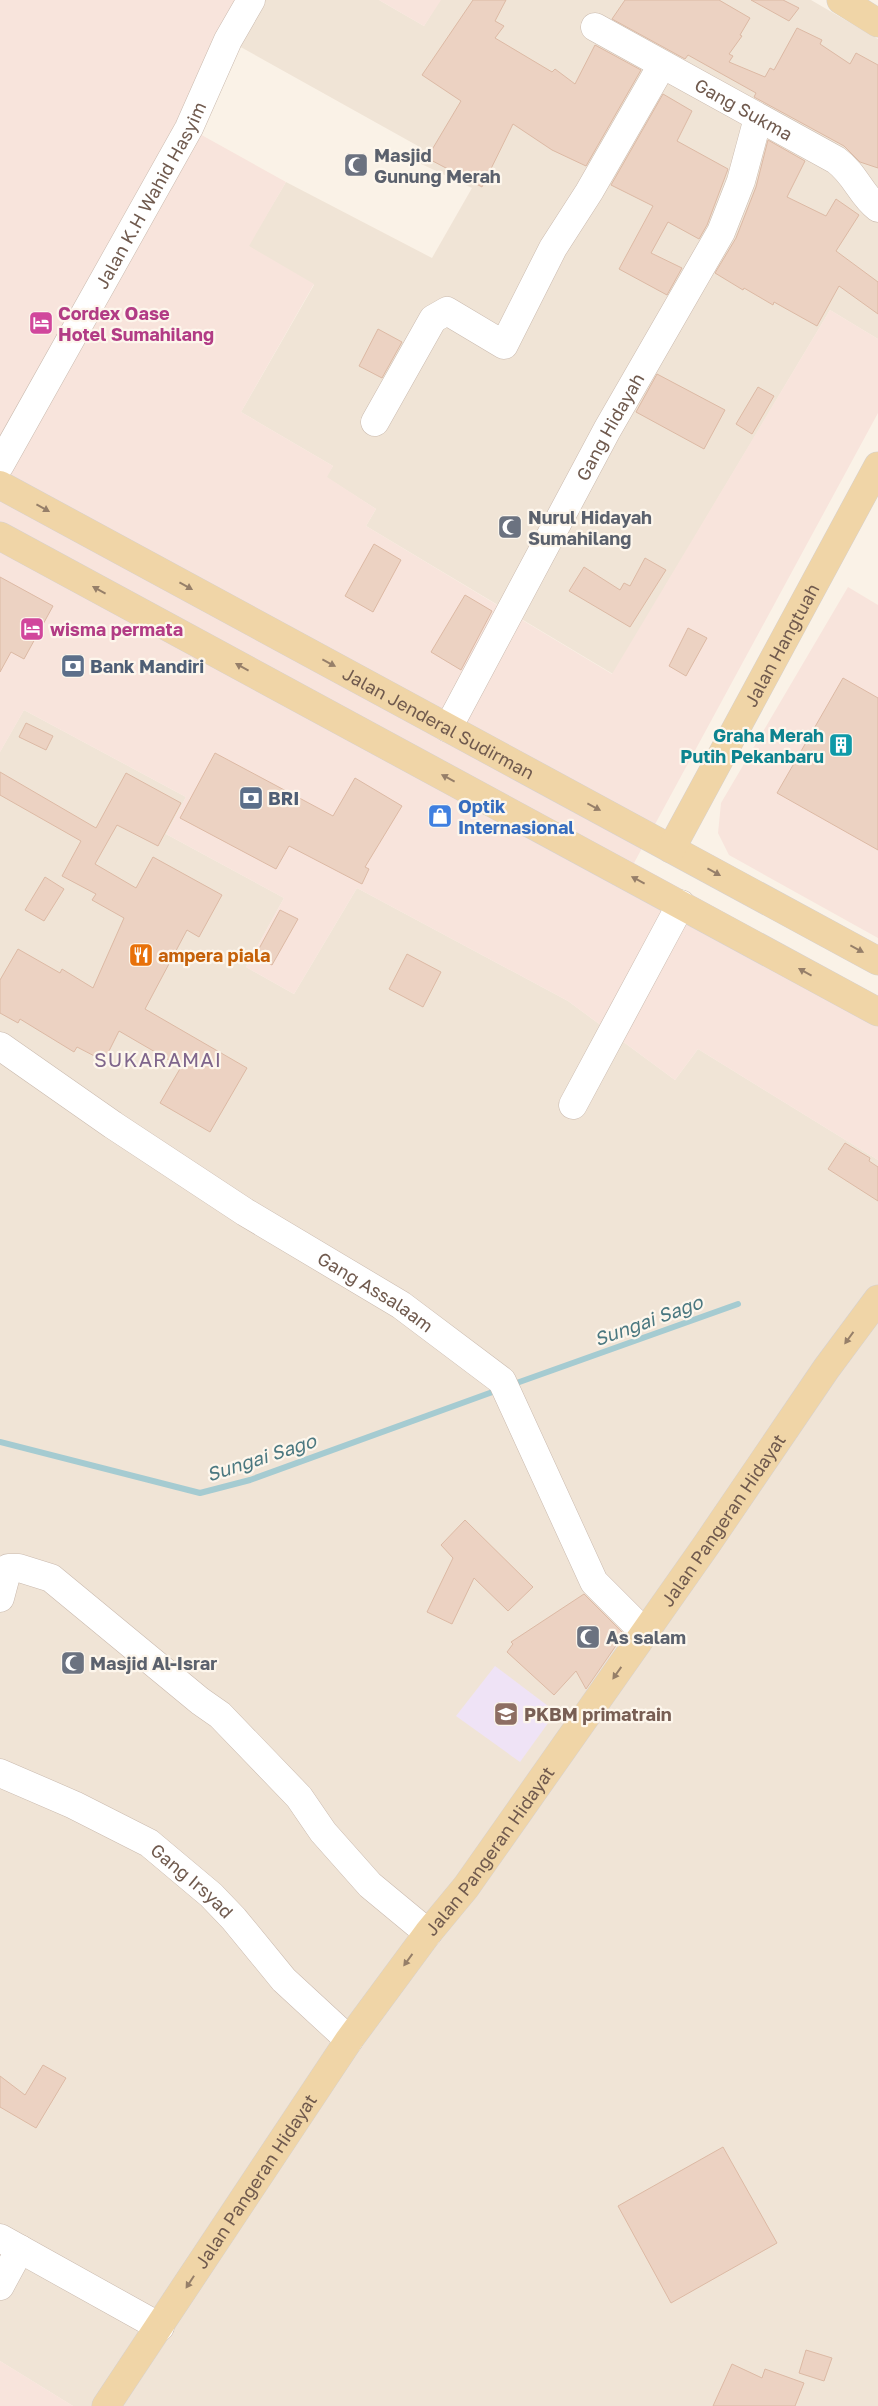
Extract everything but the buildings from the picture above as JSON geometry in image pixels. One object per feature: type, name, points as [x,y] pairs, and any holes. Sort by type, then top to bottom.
[{"type":"main road","points":[[841,0],[878,22]]},
{"type":"main road","name":"Jalan Hangtuah","points":[[671,849],[878,466]]},
{"type":"main road","name":"Jalan Jenderal Sudirman","points":[[0,485],[878,961]]},
{"type":"main road","points":[[0,536],[878,1012]]},
{"type":"main road","name":"Jalan Pangeran Hidayat","points":[[106,2406],[349,2040],[428,1933],[466,1887],[645,1633],[826,1369],[878,1299]]},
{"type":"street","name":"Jalan K.H Wahid Hasyim","points":[[0,465],[189,128],[228,40],[251,0]]},
{"type":"street","name":"Gang Sukma","points":[[594,27],[836,160],[851,172],[865,195],[878,208]]},
{"type":"street","points":[[375,422],[433,318],[447,311],[504,345],[553,248],[589,192],[662,65]]},
{"type":"street","name":"Gang Hidayah","points":[[448,728],[607,430],[721,232],[742,181],[758,118]]},
{"type":"street","points":[[573,1105],[680,904]]},
{"type":"street","name":"Gang Assalaam","points":[[0,1046],[113,1125],[245,1212],[401,1305],[502,1381],[594,1582],[645,1633]]},
{"type":"street","points":[[0,1598],[8,1568],[19,1568],[51,1578],[200,1701],[220,1715],[299,1797],[324,1832],[370,1885],[428,1933]]},
{"type":"street","name":"Gang Irsyad","points":[[0,1773],[74,1805],[149,1843],[211,1895],[234,1919],[284,1980],[349,2040]]},
{"type":"street","points":[[0,2286],[10,2243],[160,2327]]},
{"type":"shaded area","points":[[0,0],[251,0],[189,128],[286,182],[249,246],[314,284],[241,412],[333,466],[327,477],[376,509],[366,526],[612,674],[830,310],[878,339],[878,413],[634,863],[878,997],[878,1160],[698,1049],[675,1080],[568,1001],[357,888],[294,994],[246,967],[284,898],[166,834],[186,797],[24,710],[0,752]]},
{"type":"shaded area","points":[[251,0],[379,0],[424,26],[440,0],[811,0],[878,39],[878,339],[830,310],[613,674],[366,526],[376,509],[326,477],[333,466],[241,412],[314,285],[248,246],[286,182],[432,258],[472,188],[413,160],[418,146],[228,40]]},
{"type":"shaded area","points":[[379,0],[441,0],[424,26]]},
{"type":"shaded area","points":[[848,587],[878,605],[878,938],[729,855],[718,833],[721,803]]},
{"type":"shaded area","points":[[24,710],[186,797],[166,834],[284,898],[246,967],[294,994],[357,888],[568,1001],[675,1080],[698,1049],[878,1160],[878,2406],[73,2406],[0,2361],[0,752]]},
{"type":"shaded area","name":"PKBM primatrain","points":[[495,1666],[556,1712],[520,1762],[456,1716]]},
{"type":"shaded area","points":[[0,2361],[73,2406],[0,2406]]},
{"type":"waterway","name":"Sungai Sago","points":[[511,1385],[738,1304]]},
{"type":"waterway","name":"Sungai Sago","points":[[0,1442],[200,1493],[250,1480],[498,1390]]},
{"type":"place","name":"Masjid Gunung Merah","points":[[356,165]]},
{"type":"place","name":"Cordex Oase Hotel Sumahilang","points":[[41,323]]},
{"type":"place","name":"Nurul Hidayah Sumahilang","points":[[510,527]]},
{"type":"place","name":"wisma permata","points":[[32,629]]},
{"type":"place","name":"Bank Mandiri","points":[[73,666]]},
{"type":"place","name":"Graha Merah Putih Pekanbaru","points":[[841,745]]},
{"type":"place","name":"BRI","points":[[251,798]]},
{"type":"place","name":"Optik Internasional","points":[[440,816]]},
{"type":"place","name":"ampera piala","points":[[141,955]]},
{"type":"place","name":"As salam","points":[[588,1637]]},
{"type":"place","name":"Masjid Al-Israr","points":[[73,1663]]},
{"type":"place","name":"PKBM primatrain","points":[[506,1714]]},
{"type":"district","name":"SUKARAMAI","points":[[158,1059]]}]
